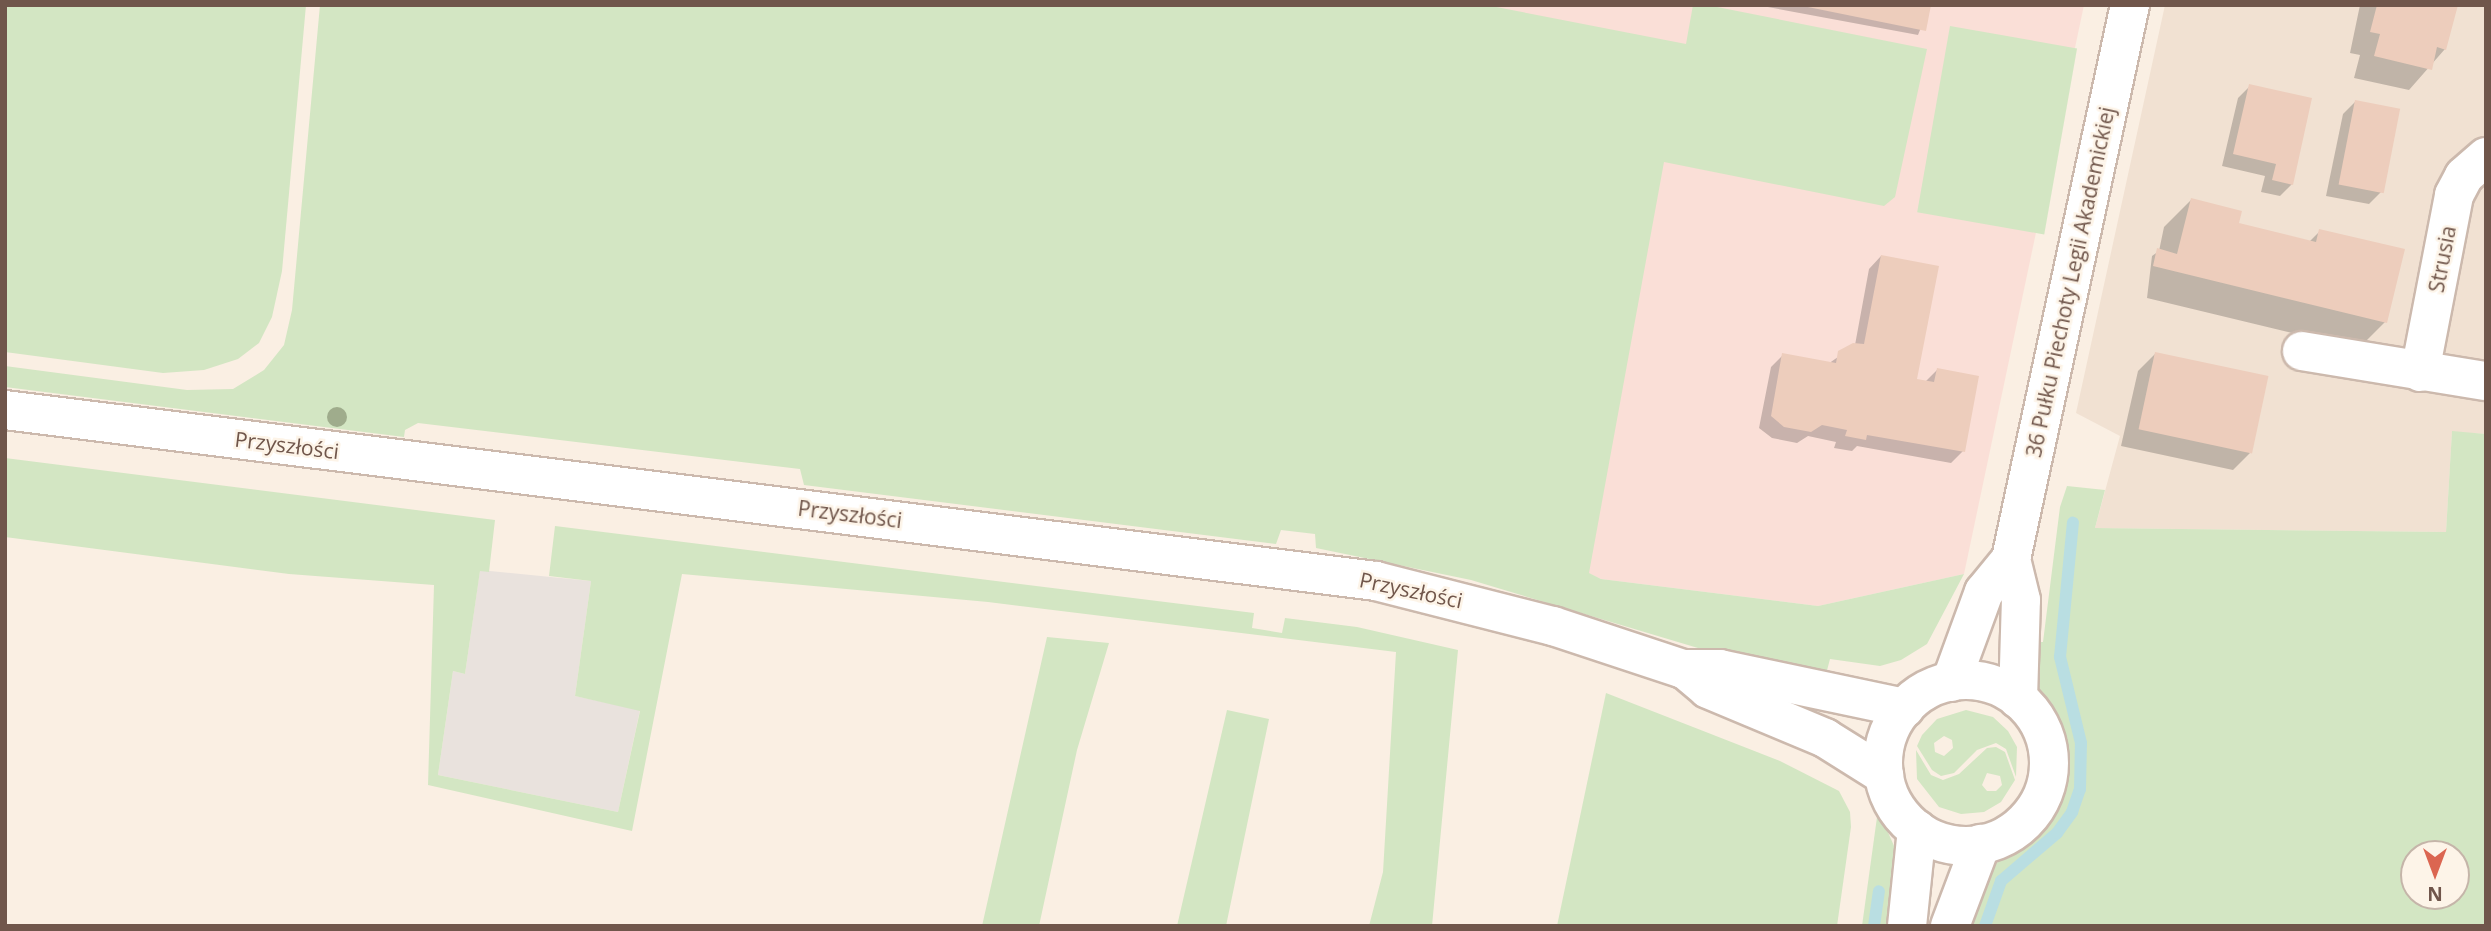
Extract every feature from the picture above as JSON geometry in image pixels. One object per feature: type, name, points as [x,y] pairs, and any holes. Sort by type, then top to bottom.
[{"type":"street","name":"36 Pułku Piechoty Legii Akademickiej","points":[[2018,699],[2021,600],[2011,559],[2130,5]]},
{"type":"street","name":"Strusia","points":[[2420,372],[2454,195],[2464,176],[2486,157]]},
{"type":"street","points":[[2302,351],[2486,381]]},
{"type":"street","name":"Przyszłości","points":[[5,410],[1325,573],[1450,597],[1684,668],[1720,668],[1905,708]]},
{"type":"street","name":"36 Pułku Piechoty Legii Akademickiej","points":[[1951,682],[1984,592],[2011,559]]},
{"type":"street","name":"Przyszłości","points":[[1684,668],[1708,689],[1825,738],[1884,775]]},
{"type":"street","points":[[1951,682],[1987,683],[2018,699],[2042,729],[2048,747],[2048,779],[2025,822],[2005,836],[1981,844],[1947,844],[1917,830],[1895,805],[1884,775],[1887,739],[1905,708],[1926,691],[1951,682]]},
{"type":"street","points":[[1907,926],[1917,830]]},
{"type":"street","points":[[1950,926],[1981,844]]},
{"type":"shaded area","points":[[859,5],[2084,5],[1964,574],[1818,606],[1601,579],[1560,560]]},
{"type":"shaded area","points":[[2165,5],[2486,5],[2486,434],[2452,432],[2446,532],[2095,528],[2120,436],[2076,413]]},
{"type":"shaded area","points":[[480,570],[591,581],[575,696],[640,710],[618,812],[438,775],[453,671],[465,674]]},
{"type":"green space","points":[[5,5],[306,5],[282,271],[272,317],[259,343],[238,359],[204,370],[163,373],[5,352]]},
{"type":"green space","points":[[320,5],[1486,5],[1686,44],[1693,5],[1707,5],[1927,49],[1895,197],[1884,206],[1664,162],[1589,573],[1601,579],[1818,606],[1964,574],[1927,644],[1901,660],[1880,666],[1830,659],[1825,678],[1718,654],[1471,580],[1316,548],[1315,534],[1281,530],[1276,544],[804,485],[800,469],[418,423],[405,430],[404,437],[5,387],[5,366],[187,390],[233,389],[264,370],[284,345],[292,310]]},
{"type":"green space","points":[[1950,26],[2077,48],[2044,235],[1917,212]]},
{"type":"green space","points":[[2452,431],[2486,434],[2486,926],[1962,926],[1987,871],[2049,821],[2065,787],[2065,737],[2035,680],[2030,642],[2043,642],[2060,507],[2067,486],[2105,490],[2095,528],[2446,532]]},
{"type":"green space","points":[[5,458],[495,520],[489,572],[480,571],[465,674],[453,671],[438,775],[618,812],[640,711],[575,696],[591,581],[549,576],[555,526],[1254,613],[1252,628],[1282,633],[1285,618],[1357,627],[1458,650],[1432,926],[1369,926],[1383,872],[1396,652],[988,602],[682,574],[632,831],[428,785],[434,585],[289,574],[5,537]]},
{"type":"green space","points":[[1047,637],[1109,643],[1077,750],[1039,926],[982,926]]},
{"type":"green space","points":[[1606,693],[1780,761],[1839,791],[1850,812],[1851,827],[1837,926],[1557,926]]},
{"type":"green space","points":[[1227,710],[1269,719],[1226,926],[1177,926]]},
{"type":"green space","points":[[1966,710],[1993,717],[2008,731],[2017,747],[2016,777],[2006,749],[1996,743],[1977,750],[1954,773],[1941,776],[1932,770],[1917,746],[1922,735],[1937,719]],"holes":[[[1944,736],[1952,740],[1953,748],[1944,756],[1935,752],[1934,743]]]},
{"type":"green space","points":[[1996,747],[2005,752],[2015,780],[2001,802],[1984,812],[1961,814],[1939,807],[1917,779],[1916,750],[1931,775],[1943,780],[1959,774],[1987,748]],"holes":[[[1987,773],[2000,776],[2002,785],[1996,791],[1987,791],[1982,785]]]},
{"type":"green space","points":[[1878,810],[1899,857],[1894,926],[1862,926]]},
{"type":"building","points":[[1798,5],[1931,5],[1926,31]]},
{"type":"building","points":[[2377,5],[2458,5],[2446,50],[2437,47],[2432,70],[2374,56],[2380,34],[2370,32]]},
{"type":"building","points":[[2249,84],[2312,98],[2293,185],[2272,180],[2276,164],[2233,154]]},
{"type":"building","points":[[2355,100],[2400,109],[2384,193],[2339,184]]},
{"type":"building","points":[[2191,198],[2242,211],[2239,223],[2316,242],[2319,229],[2405,249],[2387,323],[2153,266],[2157,248],[2177,254]]},
{"type":"building","points":[[1881,255],[1939,266],[1917,379],[1934,382],[1937,368],[1979,376],[1965,452],[1867,435],[1866,440],[1845,436],[1847,430],[1822,425],[1811,432],[1784,427],[1771,416],[1782,353],[1836,363],[1838,351],[1853,343],[1864,344]]},
{"type":"building","points":[[2155,352],[2268,376],[2252,453],[2139,429]]},
{"type":"waterway","points":[[1985,926],[2001,881],[2057,833],[2072,812],[2080,789],[2081,743],[2060,657],[2073,523]]},
{"type":"waterway","points":[[1874,926],[1879,891]]}]
